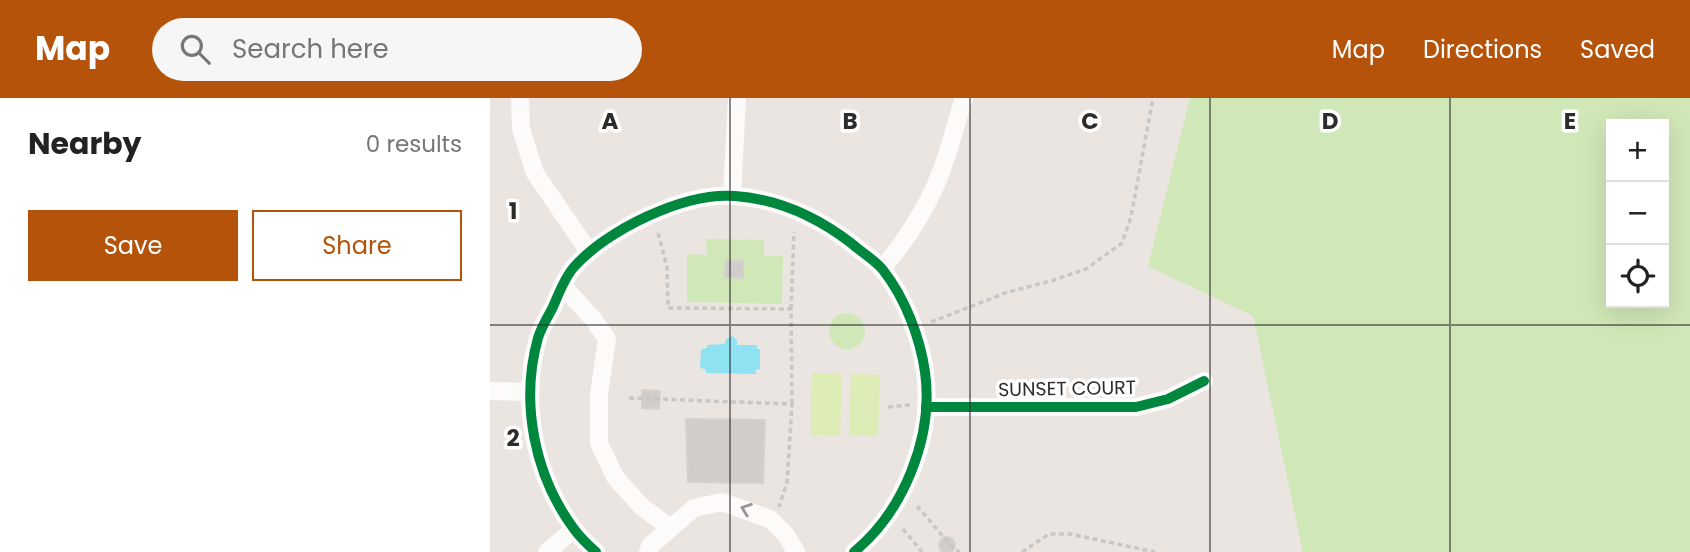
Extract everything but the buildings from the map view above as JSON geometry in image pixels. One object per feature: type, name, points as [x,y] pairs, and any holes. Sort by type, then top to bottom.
[{"type":"street","points":[[520,98],[521,129],[535,173],[589,253]]},
{"type":"street","points":[[732,196],[737,98]]},
{"type":"street","points":[[882,269],[903,244],[933,192],[964,98]]},
{"type":"street","points":[[596,552],[574,529],[544,476],[534,444],[531,393],[538,337],[572,269],[599,243],[666,209],[698,200],[732,196],[766,201],[801,212],[839,234],[882,269],[912,323],[923,355],[927,390],[919,406],[923,426],[913,465],[901,495],[878,530],[854,552]]},
{"type":"street","points":[[564,286],[607,339],[599,394],[599,443],[615,477],[641,506],[670,528]]},
{"type":"street","name":"SUNSET COURT","points":[[919,406],[1136,407],[1168,399],[1204,381]]},
{"type":"street","points":[[490,391],[531,393]]},
{"type":"street","points":[[648,552],[650,546],[694,508],[722,502],[770,519],[786,535],[796,552]]},
{"type":"street","points":[[547,552],[574,529]]},
{"type":"path","points":[[931,322],[1008,292],[1086,269],[1122,243],[1131,217],[1153,98]]},
{"type":"path","points":[[777,513],[787,482],[792,404],[791,309],[794,232]]},
{"type":"path","points":[[658,233],[667,267],[668,308],[791,309]]},
{"type":"path","points":[[629,398],[792,404]]},
{"type":"path","points":[[888,407],[919,406]]},
{"type":"path","points":[[917,506],[954,550],[960,552]]},
{"type":"path","points":[[902,529],[922,552]]},
{"type":"path","points":[[1022,552],[1049,534],[1070,534],[1155,552]]},
{"type":"green space","points":[[1190,98],[1690,98],[1690,552],[1303,552],[1253,316],[1148,266]]},
{"type":"green space","points":[[706,239],[764,240],[764,256],[783,256],[782,304],[687,302],[687,254],[707,255]]},
{"type":"green space","points":[[847,313],[860,318],[865,331],[860,344],[847,349],[834,344],[829,331],[834,318]]},
{"type":"green space","points":[[812,373],[842,374],[840,436],[811,435]]},
{"type":"green space","points":[[851,374],[880,375],[878,436],[849,436]]},
{"type":"water","points":[[732,336],[737,340],[737,345],[757,345],[757,349],[760,349],[760,369],[755,370],[757,374],[706,373],[705,369],[700,368],[701,349],[707,348],[707,345],[725,344],[726,339]]},
{"type":"cycle path","points":[[596,552],[576,532],[560,508],[540,462],[534,437],[530,387],[539,334],[570,271],[588,253],[626,227],[648,216],[693,200],[715,196],[766,201],[796,211],[824,225],[876,263],[905,305],[925,372],[927,396],[920,446],[901,494],[872,535],[854,552]]},
{"type":"cycle path","points":[[926,407],[1136,407],[1168,399],[1204,381]]}]
